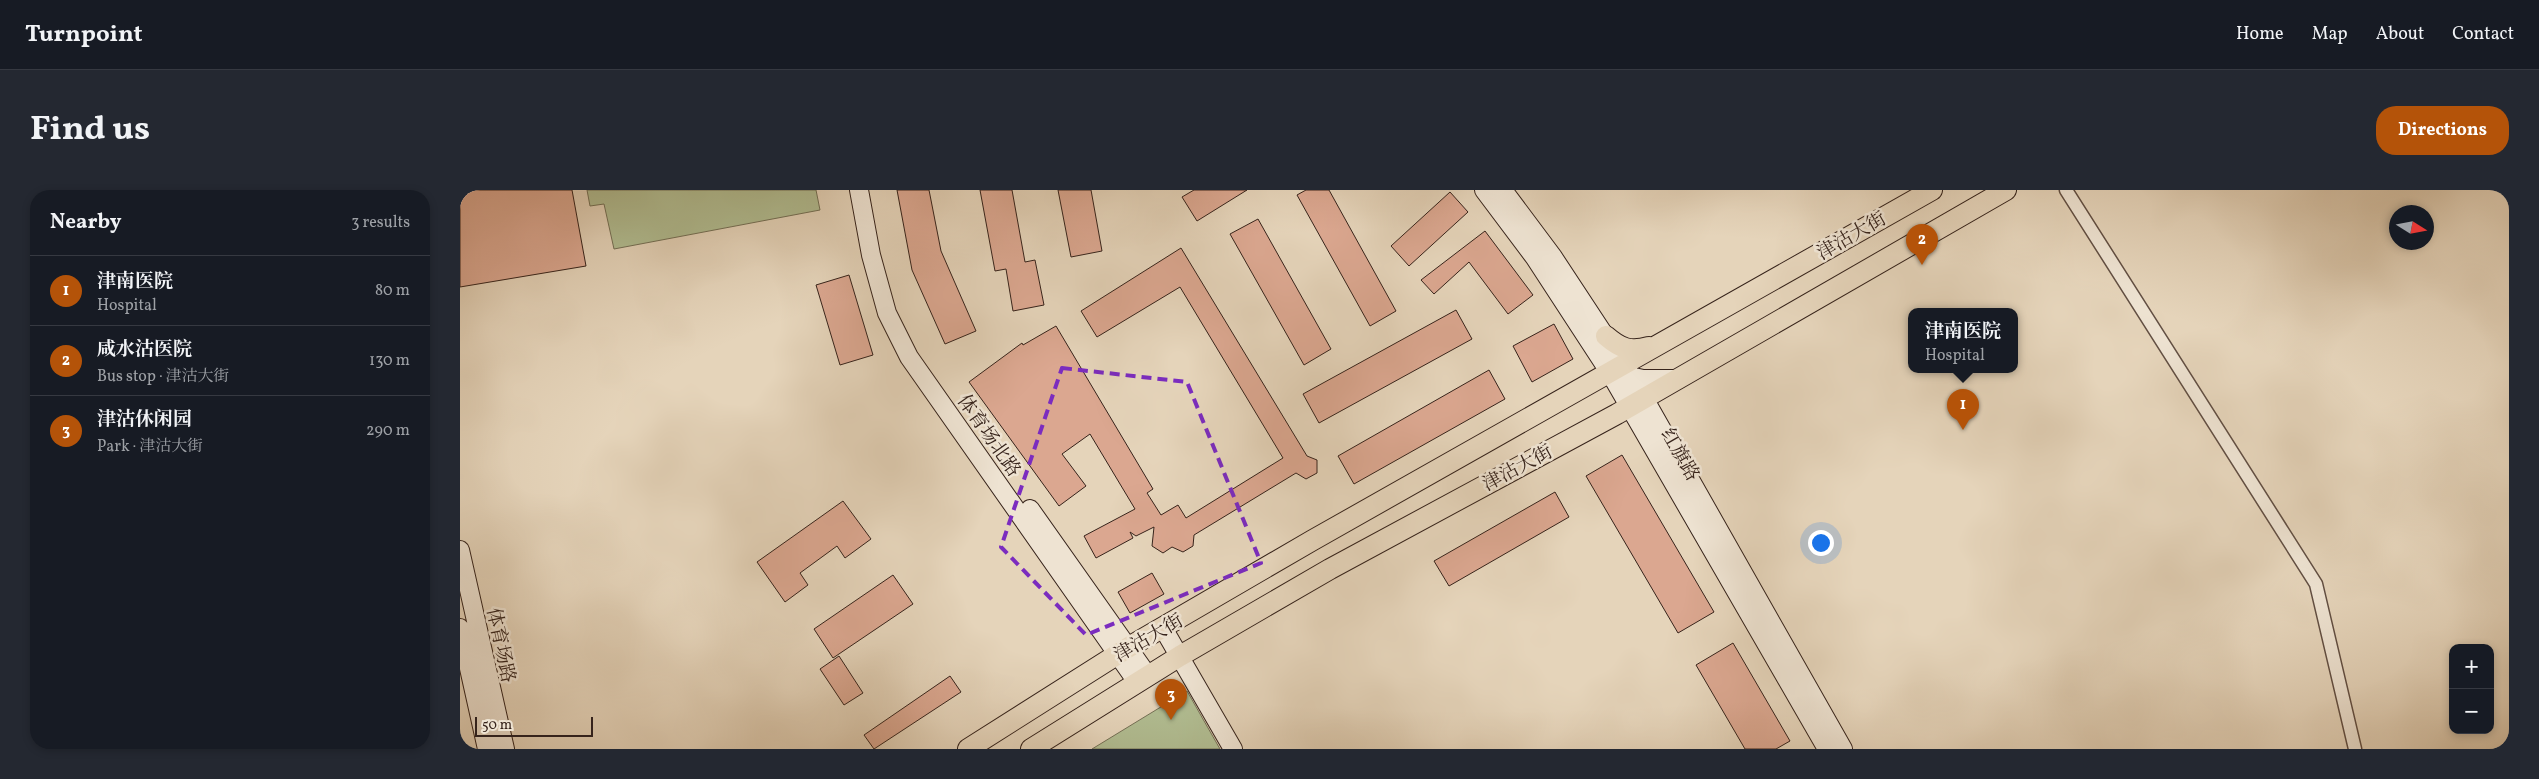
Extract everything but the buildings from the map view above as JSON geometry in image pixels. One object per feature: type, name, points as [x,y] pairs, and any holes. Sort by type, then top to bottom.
[{"type":"main road","name":"体育场北路","points":[[859,190],[871,255],[887,313],[909,357],[1123,651]]},
{"type":"main road","name":"体育场北路","points":[[870,190],[883,261],[893,301],[915,346],[1142,679]]},
{"type":"main road","name":"红旗路","points":[[1484,190],[1599,340],[1620,371],[1827,749]]},
{"type":"main road","name":"红旗路","points":[[1503,190],[1553,257],[1599,340]]},
{"type":"main road","name":"津沽大街","points":[[968,749],[1123,651],[1313,540],[1620,371],[1661,344],[1932,190]]},
{"type":"main road","name":"津沽大街","points":[[1031,749],[1180,656],[1330,569],[1679,379],[2006,190]]},
{"type":"main road","points":[[1599,340],[1628,350],[1661,344]]},
{"type":"main road","points":[[1620,371],[1679,379]]},
{"type":"main road","name":"红旗路","points":[[1636,402],[1843,749]]},
{"type":"main road","name":"体育场路","points":[[460,550],[504,749]]},
{"type":"main road","name":"体育场路","points":[[460,628],[487,749]]},
{"type":"main road","points":[[1163,628],[1233,749]]},
{"type":"street","points":[[2066,190],[2316,584],[2355,749]]},
{"type":"highlighted area","points":[[1062,368],[1187,382],[1261,563],[1086,635],[1001,547]]},
{"type":"green space","points":[[587,190],[816,190],[820,210],[614,249],[604,204],[590,206]]},
{"type":"green space","points":[[1187,691],[1220,749],[1092,749]]},
{"type":"place","name":"咸水沽医院","points":[[1922,265]]},
{"type":"place","name":"津南医院","points":[[1963,430]]},
{"type":"place","name":"津沽休闲园","points":[[1171,720]]}]
